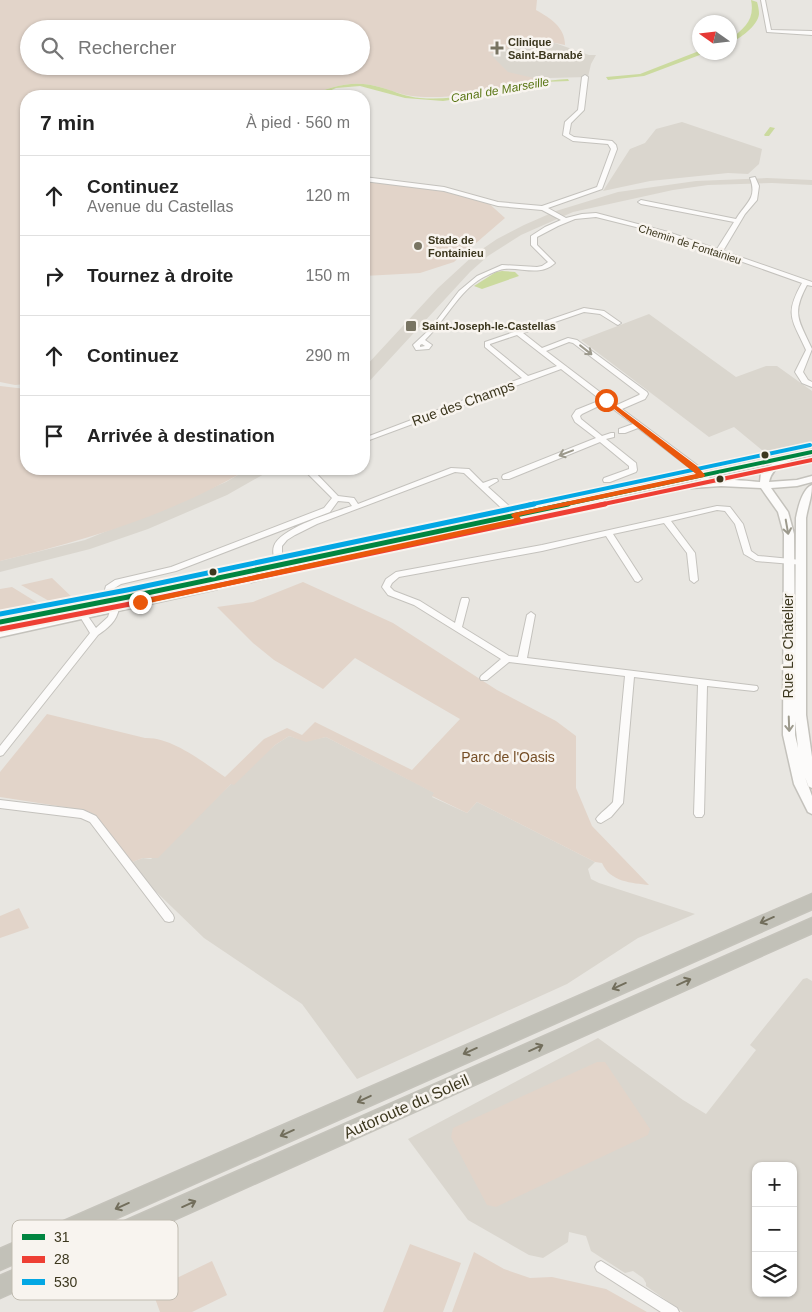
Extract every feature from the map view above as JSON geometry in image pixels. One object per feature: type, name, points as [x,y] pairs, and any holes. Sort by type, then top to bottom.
[{"type":"highway","name":"Autoroute du Soleil","points":[[91,1220],[812,901]]},
{"type":"highway","name":"Autoroute du Soleil","points":[[151,1220],[812,925]]},
{"type":"highway","name":"Autoroute du Soleil","points":[[0,1260],[12,1255]]},
{"type":"highway","name":"Autoroute du Soleil","points":[[0,1287],[12,1282]]},
{"type":"main road","points":[[0,622],[112,604],[705,479],[768,460],[782,460],[811,453]]},
{"type":"main road","points":[[764,485],[766,474],[782,460]]},
{"type":"main road","points":[[705,479],[746,485],[800,482],[812,479]]},
{"type":"main road","points":[[746,485],[773,500]]},
{"type":"main road","name":"Rue Le Chatelier","points":[[764,485],[786,520],[789,534],[789,735],[794,766],[812,809]]},
{"type":"main road","name":"Rue Le Chatelier","points":[[812,488],[803,506],[801,518],[800,715],[804,749],[812,783]]},
{"type":"main road","points":[[0,633],[83,615],[112,604],[280,563],[516,518]]},
{"type":"street","points":[[763,0],[769,31],[812,33]]},
{"type":"street","points":[[543,208],[595,190],[602,184],[613,145],[610,142],[573,139],[566,135],[568,122],[581,110],[585,78]]},
{"type":"street","points":[[370,180],[444,189],[498,204],[543,208],[566,220]]},
{"type":"street","points":[[718,253],[742,213],[754,200],[754,181]]},
{"type":"street","points":[[641,202],[738,220]]},
{"type":"street","name":"Chemin de Fontainieu","points":[[536,234],[566,220],[586,214],[596,215],[666,233],[808,284]]},
{"type":"street","points":[[422,341],[445,316],[461,292],[479,277],[502,267],[537,269],[550,266],[552,264],[550,260],[534,245],[536,234]]},
{"type":"street","points":[[808,284],[793,306],[792,315],[809,350],[799,372],[805,381],[812,385]]},
{"type":"street","points":[[527,379],[486,345],[489,342],[517,332],[589,310],[602,312],[618,323]]},
{"type":"street","points":[[517,332],[694,467],[705,479]]},
{"type":"street","points":[[542,350],[568,340],[575,341],[644,394],[642,397],[617,408]]},
{"type":"street","name":"Rue des Champs","points":[[370,438],[562,366]]},
{"type":"street","points":[[606,400],[579,412],[576,416],[578,420],[634,468],[607,480]]},
{"type":"street","points":[[622,431],[638,425]]},
{"type":"street","points":[[506,477],[611,435]]},
{"type":"street","points":[[280,563],[278,546],[288,535],[454,470],[466,471],[516,518]]},
{"type":"street","points":[[314,475],[336,498],[351,500],[357,507]]},
{"type":"street","points":[[482,486],[494,481]]},
{"type":"street","points":[[0,753],[95,633],[104,628],[111,619],[112,604],[108,595],[109,588],[118,582],[173,570],[318,514],[327,510],[336,498]]},
{"type":"street","points":[[754,688],[507,659],[417,603],[391,593],[386,587],[389,581],[396,575],[608,533],[717,508],[727,509],[738,524],[747,552],[756,558],[801,563]]},
{"type":"street","points":[[666,520],[691,553],[694,580]]},
{"type":"street","points":[[608,533],[638,579]]},
{"type":"street","points":[[458,628],[465,600]]},
{"type":"street","points":[[83,615],[95,633]]},
{"type":"street","points":[[522,661],[531,615]]},
{"type":"street","points":[[484,678],[507,659]]},
{"type":"street","points":[[601,818],[608,814],[618,803],[630,674]]},
{"type":"street","points":[[699,814],[703,682]]},
{"type":"street","points":[[0,804],[83,814],[92,819],[169,918]]},
{"type":"street","points":[[601,1267],[673,1312]]},
{"type":"shaded area","name":"Clinique Saint-Barnabé","points":[[440,12],[532,35],[589,55],[596,55],[591,64],[588,77],[548,78],[494,89]]},
{"type":"shaded area","points":[[682,122],[762,149],[759,164],[748,174],[728,173],[650,181],[603,191],[630,149],[645,143],[656,129]]},
{"type":"shaded area","points":[[767,178],[812,180],[812,185],[772,183],[708,185],[673,190],[573,212],[521,235],[488,256],[470,272],[370,380],[370,362],[438,288],[475,254],[497,239],[556,211],[618,192],[696,181]]},
{"type":"shaded area","points":[[649,314],[736,377],[766,366],[777,366],[812,391],[812,445],[768,455],[734,427],[709,437],[581,340]]},
{"type":"shaded area","points":[[238,475],[262,475],[227,495],[148,529],[90,549],[0,572],[0,561],[85,540],[226,482]]},
{"type":"shaded area","points":[[289,736],[306,741],[326,737],[435,793],[432,797],[467,813],[477,802],[595,862],[588,869],[591,879],[695,914],[638,938],[567,984],[357,1079],[302,1004],[204,938],[145,881],[132,862],[143,858],[151,859],[231,784],[275,745]]},
{"type":"shaded area","points":[[807,978],[812,981],[812,1312],[683,1312],[646,1286],[643,1278],[633,1271],[625,1273],[591,1251],[586,1236],[569,1232],[568,1242],[543,1258],[529,1255],[468,1220],[408,1139],[598,1038],[683,1100],[706,1114],[756,1050],[750,1045],[803,979]]},
{"type":"green space","points":[[0,0],[537,0],[536,10],[560,28],[565,45],[545,41],[516,46],[490,54],[508,72],[538,79],[468,94],[419,97],[364,84],[345,84],[324,90],[20,90],[20,385],[0,382]]},
{"type":"green space","name":"Stade de Fontainieu","points":[[370,180],[450,191],[485,200],[505,218],[454,262],[420,273],[370,276]]},
{"type":"green space","points":[[0,386],[20,388],[20,475],[237,475],[218,486],[158,513],[96,535],[0,561]]},
{"type":"green space","points":[[52,578],[76,601],[56,605],[21,585]]},
{"type":"green space","name":"Parc de l'Oasis","points":[[303,582],[393,623],[497,690],[556,721],[576,736],[576,788],[592,826],[649,885],[616,878],[610,874],[602,863],[595,862],[477,802],[467,813],[432,796],[434,793],[326,737],[306,742],[289,736],[275,745],[234,785],[231,784],[158,858],[143,858],[132,862],[94,814],[84,810],[0,797],[0,772],[47,714],[166,742],[187,752],[225,777],[264,739],[287,728],[302,735],[315,722],[412,770],[460,719],[355,658],[323,689],[274,660],[253,643],[217,607],[253,602]]},
{"type":"green space","points":[[12,587],[46,608],[0,618],[0,589]]},
{"type":"green space","points":[[19,908],[29,928],[0,938],[0,916]]},
{"type":"green space","points":[[597,1062],[605,1062],[650,1129],[648,1135],[496,1207],[487,1205],[451,1137],[453,1128]]},
{"type":"green space","points":[[410,1244],[461,1263],[443,1312],[383,1312]]},
{"type":"green space","points":[[474,1252],[504,1269],[530,1278],[552,1277],[606,1289],[647,1312],[452,1312]]},
{"type":"green space","points":[[212,1261],[227,1295],[192,1312],[160,1312],[156,1300],[178,1300],[178,1277]]},
{"type":"water","points":[[751,0],[757,2],[758,19],[748,32],[737,39],[737,33],[750,18]]},
{"type":"water","points":[[692,54],[692,58],[644,76],[608,80],[606,77],[640,74]]},
{"type":"water","name":"Canal de Marseille","points":[[568,79],[569,81],[543,82],[499,93],[443,101],[405,98],[360,86],[324,90],[336,86],[364,84],[415,97],[439,98],[458,97],[531,83]]},
{"type":"water","points":[[496,272],[515,272],[519,276],[482,289],[474,286]]},
{"type":"waterway","points":[[767,135],[772,128]]},
{"type":"transit line","name":"530","points":[[0,614],[127,590],[810,445]]},
{"type":"transit line","name":"31","points":[[0,622],[128,597],[812,452]]},
{"type":"transit line","name":"28","points":[[1,629],[130,604],[812,460]]},
{"type":"place","name":"Clinique Saint-Barnabé","points":[[497,48]]},
{"type":"place","name":"Stade de Fontainieu","points":[[418,246]]},
{"type":"place","name":"Saint-Joseph-le-Castellas","points":[[411,326]]},
{"type":"route","points":[[140,602],[518,521],[514,515],[701,475],[694,467],[606,400]]}]
